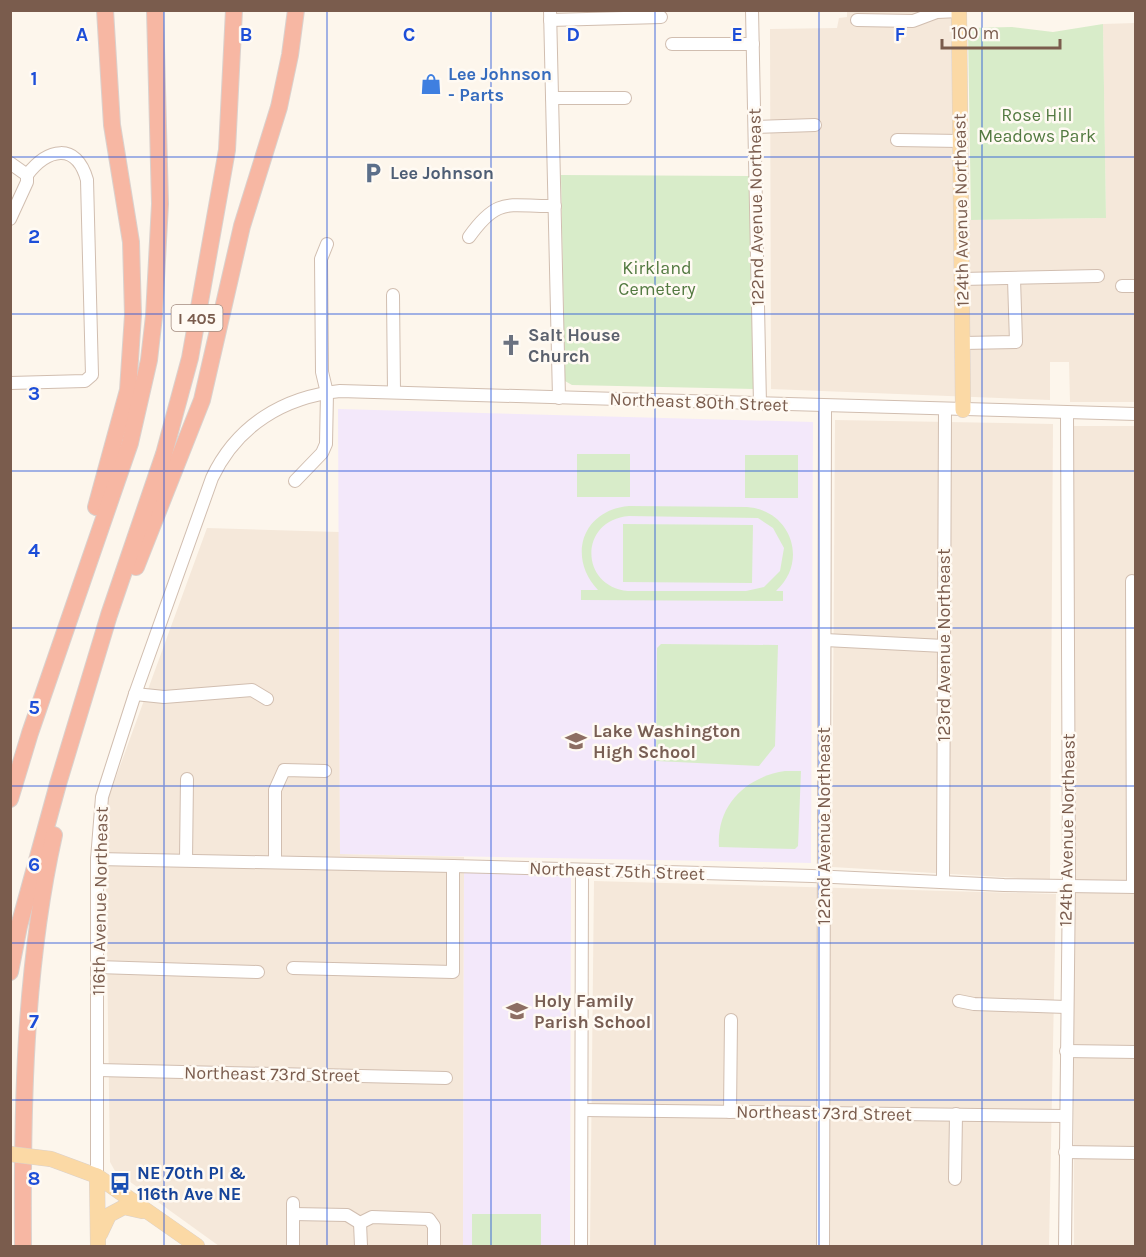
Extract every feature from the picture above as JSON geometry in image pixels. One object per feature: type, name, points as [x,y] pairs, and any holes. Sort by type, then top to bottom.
[{"type":"highway","points":[[96,538],[96,508],[128,390],[133,315],[130,233],[112,124],[105,10]]},
{"type":"highway","name":"I 405","points":[[10,799],[96,538],[130,443],[149,360],[154,316],[160,204],[155,10]]},
{"type":"highway","name":"I 405","points":[[10,972],[19,926],[58,784],[109,615],[164,454],[190,358],[227,150],[234,10]]},
{"type":"highway","points":[[109,615],[125,592],[164,501],[202,400],[242,226],[284,88],[296,10]]},
{"type":"highway","points":[[25,1246],[23,1229],[28,1041],[36,942],[61,804],[58,784]]},
{"type":"main road","name":"124th Avenue Northeast","points":[[959,11],[963,410]]},
{"type":"main road","points":[[10,1154],[51,1159],[97,1176],[197,1246]]},
{"type":"main road","name":"116th Avenue Northeast","points":[[97,1176],[98,1243]]},
{"type":"main road","points":[[98,1243],[105,1220],[110,1214],[124,1208],[147,1213]]},
{"type":"street","name":"122nd Avenue Northeast","points":[[752,10],[760,404]]},
{"type":"street","points":[[857,20],[914,21],[937,12],[959,11]]},
{"type":"street","points":[[559,398],[550,15],[661,17]]},
{"type":"street","points":[[672,44],[753,44]]},
{"type":"street","points":[[552,98],[625,98]]},
{"type":"street","points":[[756,126],[815,125]]},
{"type":"street","points":[[897,140],[960,141]]},
{"type":"street","points":[[10,219],[27,182],[27,175],[46,156],[65,154],[75,158],[83,166],[87,180],[90,379],[10,383]]},
{"type":"street","points":[[10,163],[27,175]]},
{"type":"street","points":[[469,237],[484,216],[496,208],[509,204],[555,206]]},
{"type":"street","points":[[296,481],[322,453],[326,444],[327,393],[322,372],[321,260],[327,244]]},
{"type":"street","points":[[962,279],[1098,276]]},
{"type":"street","points":[[963,343],[1016,342],[1014,279]]},
{"type":"street","points":[[1122,286],[1136,285]]},
{"type":"street","points":[[393,295],[394,392]]},
{"type":"street","name":"Northeast 80th Street","points":[[266,415],[298,399],[327,393],[394,392],[1067,414],[1136,414]]},
{"type":"street","name":"122nd Avenue Northeast","points":[[823,1246],[825,406]]},
{"type":"street","name":"123rd Avenue Northeast","points":[[943,880],[945,409]]},
{"type":"street","name":"124th Avenue Northeast","points":[[1065,1246],[1067,414]]},
{"type":"street","name":"116th Avenue Northeast","points":[[97,1176],[97,859],[102,797],[135,694],[216,470],[238,438],[266,415]]},
{"type":"street","points":[[1132,581],[1134,887]]},
{"type":"street","points":[[825,640],[944,646]]},
{"type":"street","points":[[135,694],[164,697],[252,690],[267,699]]},
{"type":"street","points":[[275,862],[274,790],[284,770],[325,771]]},
{"type":"street","points":[[186,860],[187,779]]},
{"type":"street","name":"Northeast 75th Street","points":[[97,859],[453,866],[1134,887]]},
{"type":"street","points":[[293,968],[453,972],[453,866]]},
{"type":"street","points":[[581,1246],[582,870]]},
{"type":"street","points":[[98,967],[258,972]]},
{"type":"street","points":[[959,1001],[974,1004],[1066,1007]]},
{"type":"street","points":[[730,1112],[731,1020]]},
{"type":"street","points":[[1066,1051],[1136,1052]]},
{"type":"street","name":"Northeast 73rd Street","points":[[98,1070],[446,1078]]},
{"type":"street","name":"Northeast 73rd Street","points":[[582,1110],[1065,1116]]},
{"type":"street","points":[[956,1114],[956,1179]]},
{"type":"street","points":[[1065,1152],[1136,1152]]},
{"type":"street","points":[[293,1246],[293,1209],[346,1215],[360,1223]]},
{"type":"street","points":[[360,1223],[372,1217],[425,1218],[431,1220],[434,1246]]},
{"type":"street","points":[[360,1223],[361,1246]]},
{"type":"shaded area","points":[[847,11],[953,11],[955,220],[1106,218],[1103,24],[1135,23],[1135,402],[1070,402],[1069,362],[1050,362],[1050,400],[771,389],[770,29],[837,28],[839,18],[847,17]]},
{"type":"shaded area","name":"Lake Washington High School","points":[[338,409],[813,422],[811,863],[340,854]]},
{"type":"shaded area","points":[[835,420],[1053,424],[1050,880],[832,867]]},
{"type":"shaded area","points":[[1072,426],[1135,426],[1135,1246],[1074,1246]]},
{"type":"shaded area","points":[[207,528],[339,532],[340,854],[464,857],[463,1246],[219,1246],[115,1171],[110,1162],[105,807]]},
{"type":"shaded area","name":"Holy Family Parish School","points":[[464,871],[571,875],[570,1246],[463,1246]]},
{"type":"shaded area","points":[[594,881],[1056,894],[1049,1246],[590,1246]]},
{"type":"green space","name":"Rose Hill Meadows Park","points":[[1103,24],[1106,218],[971,220],[968,28],[1012,27],[1053,32]]},
{"type":"green space","name":"Kirkland Cemetery","points":[[561,175],[749,176],[754,389],[572,385],[565,381]]},
{"type":"green space","points":[[577,454],[630,454],[630,497],[577,497]]},
{"type":"green space","points":[[745,455],[798,455],[798,498],[745,498]]},
{"type":"green space","points":[[629,506],[747,507],[762,510],[775,517],[784,527],[793,552],[792,566],[786,579],[776,591],[783,591],[783,601],[581,600],[581,590],[598,590],[583,564],[584,537],[590,526],[600,516],[613,509]],"holes":[[[629,516],[758,518],[773,528],[784,548],[780,571],[764,587],[746,591],[628,591],[612,587],[600,578],[594,566],[591,553],[594,540],[601,529],[613,520]]]},
{"type":"green space","points":[[623,524],[753,525],[752,583],[623,582]]},
{"type":"green space","points":[[661,644],[778,645],[775,746],[759,766],[656,761],[657,648]]},
{"type":"green space","points":[[785,771],[801,771],[798,846],[795,849],[719,847],[722,819],[736,796],[757,780]]},
{"type":"green space","points":[[472,1214],[541,1214],[541,1246],[472,1246]]},
{"type":"place","name":"Lee Johnson - Parts","points":[[431,84]]},
{"type":"place","name":"Lee Johnson","points":[[373,173]]},
{"type":"place","name":"Salt House Church","points":[[511,345]]},
{"type":"place","name":"Lake Washington High School","points":[[576,741]]},
{"type":"place","name":"Holy Family Parish School","points":[[517,1011]]},
{"type":"place","name":"NE 70th Pl & 116th Ave NE","points":[[120,1183]]}]
